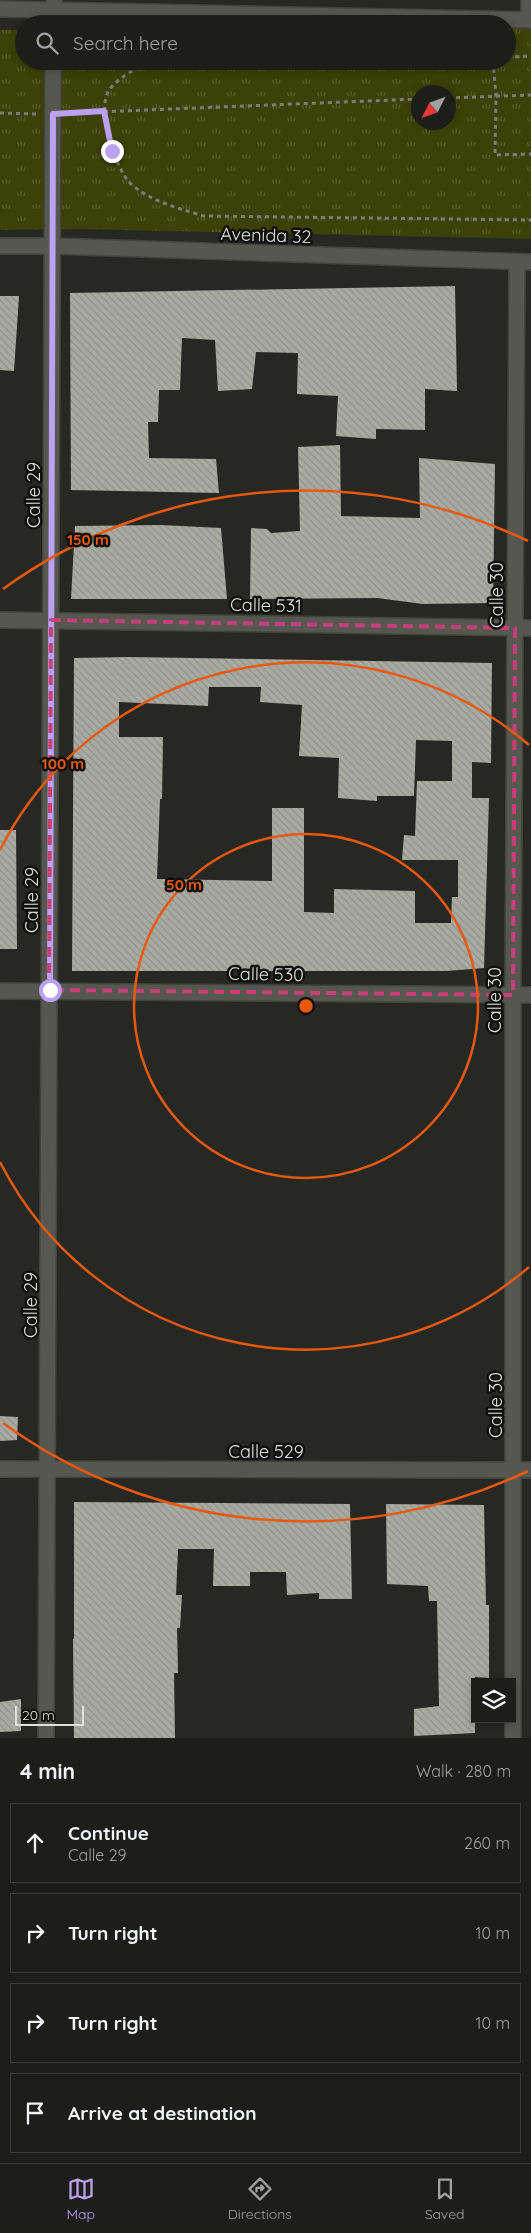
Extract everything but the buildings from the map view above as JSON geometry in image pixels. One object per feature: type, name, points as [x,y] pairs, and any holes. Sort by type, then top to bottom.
[{"type":"street","points":[[516,20],[530,20],[529,0]]},
{"type":"street","points":[[0,9],[265,15]]},
{"type":"street","name":"Calle 29","points":[[46,1738],[53,70]]},
{"type":"street","name":"Avenida 32","points":[[0,246],[53,246],[524,262]]},
{"type":"street","name":"Calle 30","points":[[513,1738],[512,995],[515,628],[524,262]]},
{"type":"street","name":"Calle 531","points":[[0,620],[531,628]]},
{"type":"street","name":"Calle 530","points":[[0,991],[531,995]]},
{"type":"street","name":"Calle 529","points":[[0,1469],[531,1470]]},
{"type":"path","points":[[516,57],[531,56]]},
{"type":"path","points":[[133,70],[109,91],[104,111],[112,151],[129,182],[153,200],[204,216],[531,220]]},
{"type":"path","points":[[494,70],[496,96],[495,155],[531,154]]},
{"type":"path","points":[[456,98],[531,95]]},
{"type":"path","points":[[0,112],[53,114],[411,99]]},
{"type":"highlighted area","points":[[51,620],[515,628],[513,995],[49,990]]},
{"type":"green space","points":[[531,21],[531,239],[80,229],[0,230],[0,30],[15,30],[15,70],[516,70],[516,23]]},
{"type":"route","points":[[50,990],[53,114],[104,111],[112,151]]}]
